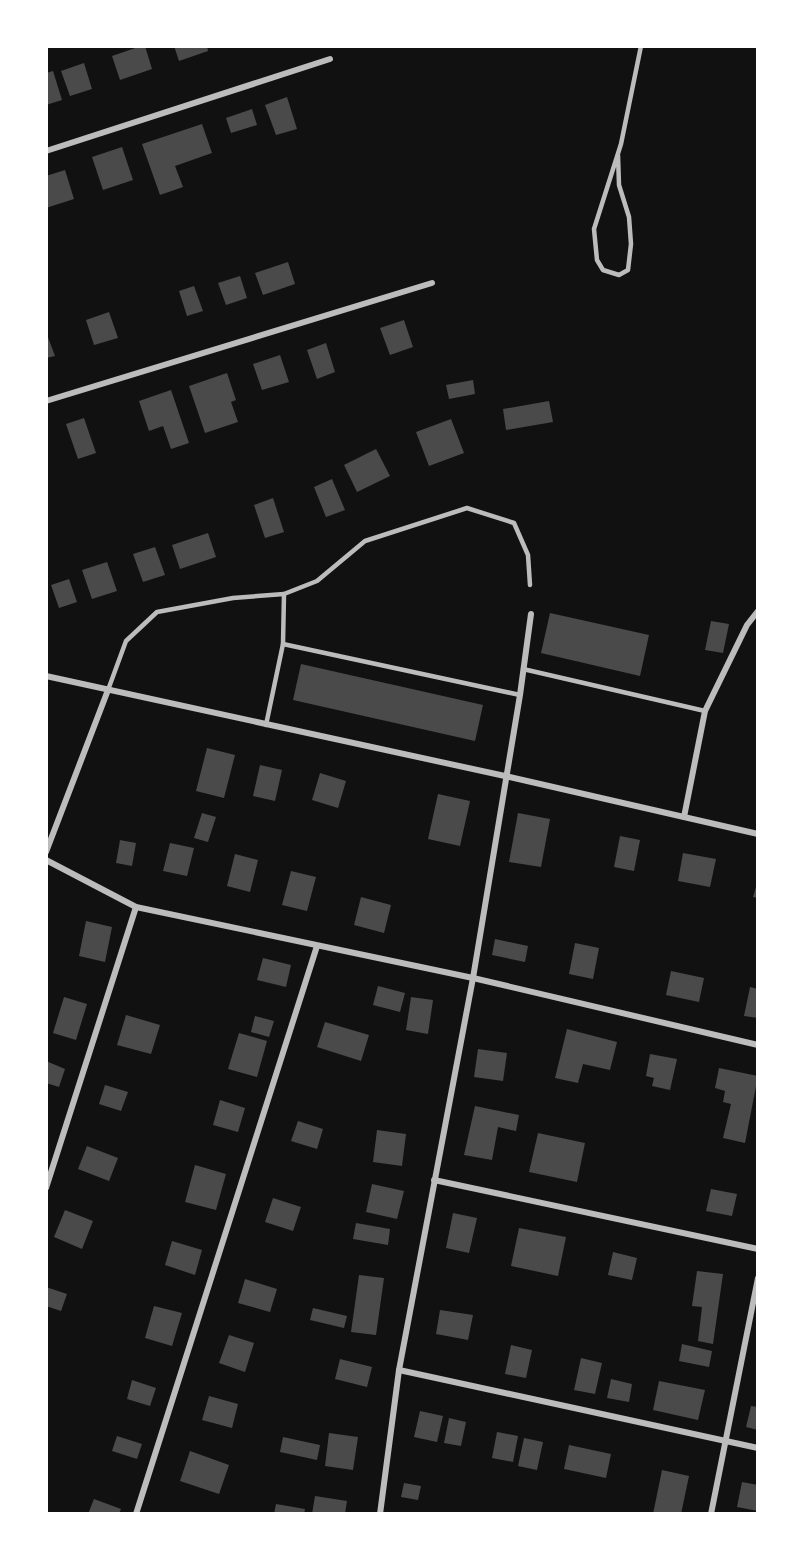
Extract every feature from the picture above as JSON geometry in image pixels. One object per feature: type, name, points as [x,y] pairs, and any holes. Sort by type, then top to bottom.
[{"type":"street","points":[[46,151],[330,59]]},
{"type":"street","points":[[46,401],[432,283]]},
{"type":"street","points":[[684,817],[705,711],[747,625],[758,611]]},
{"type":"street","points":[[380,1514],[399,1370],[473,978],[520,696],[531,614]]},
{"type":"street","points":[[46,676],[505,776],[758,834]]},
{"type":"street","points":[[46,852],[108,690]]},
{"type":"street","points":[[46,860],[136,907],[473,978],[758,1045]]},
{"type":"street","points":[[46,1188],[136,907]]},
{"type":"street","points":[[136,1514],[317,946]]},
{"type":"street","points":[[434,1180],[758,1249]]},
{"type":"street","points":[[711,1514],[758,1278]]},
{"type":"street","points":[[399,1370],[758,1448]]},
{"type":"lane","points":[[618,154],[619,185],[629,217],[631,244],[628,270],[619,275],[603,270],[597,260],[594,229],[621,144],[641,46]]},
{"type":"lane","points":[[108,690],[126,641],[157,612],[233,598],[284,594],[317,581],[365,541],[467,508],[514,523],[528,555],[530,585]]},
{"type":"lane","points":[[266,725],[283,644],[284,594]]},
{"type":"lane","points":[[283,644],[520,696]]},
{"type":"lane","points":[[523,669],[705,711]]},
{"type":"building","points":[[145,46],[152,69],[120,80],[112,56]]},
{"type":"building","points":[[174,46],[207,46],[208,51],[179,61]]},
{"type":"building","points":[[84,63],[92,89],[70,96],[61,71]]},
{"type":"building","points":[[53,71],[62,100],[46,105],[46,73]]},
{"type":"building","points":[[287,97],[297,129],[276,135],[265,105]]},
{"type":"building","points":[[252,109],[257,125],[231,133],[226,118]]},
{"type":"building","points":[[202,124],[212,153],[175,166],[183,187],[160,195],[142,144]]},
{"type":"building","points":[[122,147],[133,180],[103,190],[92,157]]},
{"type":"building","points":[[65,170],[74,199],[46,208],[46,176]]},
{"type":"building","points":[[288,262],[295,284],[263,295],[255,273]]},
{"type":"building","points":[[240,276],[247,298],[226,305],[218,283]]},
{"type":"building","points":[[194,286],[203,311],[187,316],[179,291]]},
{"type":"building","points":[[109,312],[118,338],[94,345],[86,320]]},
{"type":"building","points":[[404,320],[413,347],[390,355],[380,328]]},
{"type":"building","points":[[46,332],[55,356],[46,358]]},
{"type":"building","points":[[326,343],[335,372],[317,379],[307,350]]},
{"type":"building","points":[[280,355],[289,382],[262,390],[253,364]]},
{"type":"building","points":[[227,373],[236,400],[231,402],[238,422],[205,433],[189,386]]},
{"type":"building","points":[[473,380],[475,394],[449,399],[446,385]]},
{"type":"building","points":[[171,390],[189,443],[171,449],[163,426],[149,431],[139,401]]},
{"type":"building","points":[[549,401],[553,422],[506,430],[503,409]]},
{"type":"building","points":[[84,418],[96,453],[78,459],[66,424]]},
{"type":"building","points":[[451,419],[464,453],[429,466],[416,432]]},
{"type":"building","points":[[376,449],[390,476],[357,492],[344,465]]},
{"type":"building","points":[[332,479],[345,510],[326,517],[314,487]]},
{"type":"building","points":[[273,498],[284,532],[265,538],[254,505]]},
{"type":"building","points":[[208,533],[216,557],[180,569],[172,545]]},
{"type":"building","points":[[155,547],[165,575],[143,582],[133,554]]},
{"type":"building","points":[[107,562],[117,591],[92,599],[82,570]]},
{"type":"building","points":[[69,579],[77,602],[59,608],[51,585]]},
{"type":"building","points":[[550,613],[649,635],[640,676],[541,653]]},
{"type":"building","points":[[711,621],[729,624],[723,653],[705,650]]},
{"type":"building","points":[[301,664],[483,705],[475,741],[293,700]]},
{"type":"building","points":[[207,748],[235,755],[224,798],[196,791]]},
{"type":"building","points":[[260,765],[282,770],[275,801],[253,796]]},
{"type":"building","points":[[320,773],[346,781],[338,808],[312,800]]},
{"type":"building","points":[[438,794],[470,801],[460,846],[428,839]]},
{"type":"building","points":[[202,813],[216,817],[208,842],[194,838]]},
{"type":"building","points":[[518,813],[550,819],[541,867],[509,862]]},
{"type":"building","points":[[620,836],[640,840],[634,871],[614,867]]},
{"type":"building","points":[[120,840],[136,843],[132,866],[116,863]]},
{"type":"building","points":[[170,843],[194,848],[187,876],[163,871]]},
{"type":"building","points":[[683,853],[716,859],[710,887],[678,881]]},
{"type":"building","points":[[235,854],[258,860],[250,892],[227,886]]},
{"type":"building","points":[[291,871],[316,877],[307,911],[282,905]]},
{"type":"building","points":[[758,880],[758,898],[753,897]]},
{"type":"building","points":[[361,897],[391,905],[384,933],[354,925]]},
{"type":"building","points":[[86,921],[112,927],[105,962],[79,956]]},
{"type":"building","points":[[495,939],[528,946],[525,962],[492,955]]},
{"type":"building","points":[[575,943],[599,948],[593,979],[569,974]]},
{"type":"building","points":[[263,958],[291,965],[286,987],[257,980]]},
{"type":"building","points":[[671,971],[704,978],[699,1002],[666,995]]},
{"type":"building","points":[[378,986],[405,993],[400,1012],[373,1005]]},
{"type":"building","points":[[750,987],[758,989],[758,1018],[744,1016]]},
{"type":"building","points":[[64,997],[87,1004],[76,1040],[53,1033]]},
{"type":"building","points":[[411,997],[433,1000],[428,1034],[406,1030]]},
{"type":"building","points":[[126,1015],[160,1025],[151,1054],[117,1045]]},
{"type":"building","points":[[255,1016],[274,1021],[269,1037],[251,1032]]},
{"type":"building","points":[[325,1022],[369,1035],[361,1061],[317,1047]]},
{"type":"building","points":[[567,1029],[617,1042],[610,1070],[583,1064],[578,1083],[555,1078]]},
{"type":"building","points":[[239,1033],[267,1041],[257,1077],[228,1069]]},
{"type":"building","points":[[478,1049],[507,1053],[503,1081],[474,1077]]},
{"type":"building","points":[[650,1054],[677,1059],[670,1090],[652,1086],[654,1078],[646,1076]]},
{"type":"building","points":[[46,1061],[65,1069],[59,1087],[46,1083]]},
{"type":"building","points":[[719,1068],[758,1076],[745,1143],[723,1138],[731,1104],[723,1102],[725,1091],[715,1088]]},
{"type":"building","points":[[105,1085],[128,1092],[121,1111],[99,1104]]},
{"type":"building","points":[[220,1100],[245,1108],[238,1132],[213,1125]]},
{"type":"building","points":[[475,1106],[519,1115],[516,1131],[498,1127],[492,1160],[464,1155]]},
{"type":"building","points":[[298,1121],[323,1129],[317,1149],[291,1141]]},
{"type":"building","points":[[377,1130],[406,1134],[402,1166],[373,1162]]},
{"type":"building","points":[[538,1133],[585,1143],[577,1182],[529,1172]]},
{"type":"building","points":[[87,1146],[118,1158],[109,1181],[78,1169]]},
{"type":"building","points":[[195,1165],[226,1174],[216,1210],[185,1202]]},
{"type":"building","points":[[372,1184],[404,1191],[397,1219],[366,1212]]},
{"type":"building","points":[[711,1189],[737,1194],[732,1216],[706,1211]]},
{"type":"building","points":[[273,1198],[301,1207],[293,1231],[265,1222]]},
{"type":"building","points":[[65,1210],[93,1221],[82,1249],[54,1237]]},
{"type":"building","points":[[453,1213],[477,1218],[469,1253],[446,1248]]},
{"type":"building","points":[[356,1223],[390,1229],[388,1245],[353,1239]]},
{"type":"building","points":[[519,1228],[566,1237],[558,1276],[511,1266]]},
{"type":"building","points":[[172,1241],[202,1250],[195,1275],[165,1265]]},
{"type":"building","points":[[613,1252],[637,1258],[632,1280],[608,1275]]},
{"type":"building","points":[[697,1271],[723,1274],[713,1344],[698,1341],[702,1307],[692,1306]]},
{"type":"building","points":[[359,1275],[384,1278],[376,1335],[351,1332]]},
{"type":"building","points":[[245,1279],[277,1289],[270,1312],[238,1303]]},
{"type":"building","points":[[46,1287],[67,1294],[61,1311],[46,1306]]},
{"type":"building","points":[[154,1306],[182,1313],[172,1346],[145,1338]]},
{"type":"building","points":[[313,1308],[347,1316],[344,1328],[310,1320]]},
{"type":"building","points":[[440,1310],[473,1315],[468,1340],[436,1334]]},
{"type":"building","points":[[229,1335],[254,1343],[245,1372],[219,1363]]},
{"type":"building","points":[[682,1344],[712,1351],[709,1367],[679,1361]]},
{"type":"building","points":[[511,1345],[532,1350],[526,1378],[505,1374]]},
{"type":"building","points":[[581,1358],[602,1363],[595,1394],[574,1390]]},
{"type":"building","points":[[340,1359],[372,1367],[367,1387],[335,1379]]},
{"type":"building","points":[[611,1379],[632,1384],[629,1402],[607,1398]]},
{"type":"building","points":[[132,1380],[156,1388],[150,1406],[127,1399]]},
{"type":"building","points":[[659,1381],[705,1390],[698,1420],[653,1410]]},
{"type":"building","points":[[209,1396],[238,1404],[232,1428],[202,1420]]},
{"type":"building","points":[[751,1406],[758,1407],[758,1430],[746,1427]]},
{"type":"building","points":[[420,1411],[443,1416],[437,1442],[414,1437]]},
{"type":"building","points":[[449,1418],[466,1422],[461,1446],[444,1443]]},
{"type":"building","points":[[497,1432],[518,1436],[513,1462],[492,1458]]},
{"type":"building","points":[[329,1433],[358,1437],[353,1470],[325,1466]]},
{"type":"building","points":[[117,1436],[142,1444],[137,1459],[112,1451]]},
{"type":"building","points":[[283,1437],[320,1445],[317,1460],[280,1452]]},
{"type":"building","points":[[524,1438],[543,1442],[537,1470],[518,1466]]},
{"type":"building","points":[[569,1445],[611,1454],[606,1478],[564,1469]]},
{"type":"building","points":[[190,1451],[229,1465],[219,1494],[180,1481]]},
{"type":"building","points":[[662,1470],[689,1476],[681,1514],[653,1514]]},
{"type":"building","points":[[742,1482],[758,1485],[758,1511],[737,1507]]},
{"type":"building","points":[[404,1483],[421,1486],[418,1500],[401,1497]]},
{"type":"building","points":[[315,1496],[347,1501],[345,1514],[312,1514]]},
{"type":"building","points":[[94,1499],[121,1509],[119,1514],[88,1514]]},
{"type":"building","points":[[276,1504],[305,1509],[304,1514],[274,1514]]}]
